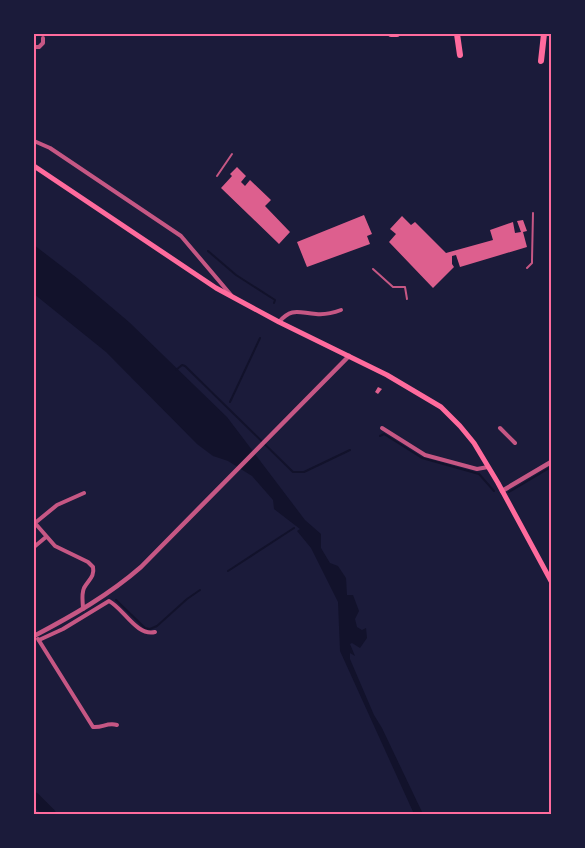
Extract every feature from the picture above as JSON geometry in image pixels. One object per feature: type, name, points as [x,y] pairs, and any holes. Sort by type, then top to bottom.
[{"type":"highway","points":[[541,61],[544,50],[544,34]]},
{"type":"highway","points":[[457,36],[460,55]]},
{"type":"main road","points":[[34,166],[216,288],[412,389],[441,407],[466,432],[502,491],[551,581]]},
{"type":"street","points":[[34,47],[39,47],[43,43],[43,38]]},
{"type":"street","points":[[34,141],[50,148],[181,236],[234,298]]},
{"type":"street","points":[[279,322],[284,316],[297,311],[317,315],[341,310]]},
{"type":"street","points":[[116,725],[110,723],[93,727],[35,635],[83,609],[133,574],[178,531],[349,356]]},
{"type":"street","points":[[382,428],[425,455],[477,469],[488,467]]},
{"type":"street","points":[[500,428],[515,443]]},
{"type":"street","points":[[502,491],[551,462]]},
{"type":"street","points":[[83,609],[84,589],[94,575],[93,567],[88,562],[55,546],[34,522],[57,505],[84,493]]},
{"type":"street","points":[[34,547],[46,537]]},
{"type":"street","points":[[39,640],[63,629],[109,601],[143,632],[151,634],[155,632]]},
{"type":"lane","points":[[217,176],[232,154]]},
{"type":"lane","points":[[527,268],[532,263],[533,213]]},
{"type":"lane","points":[[373,269],[393,287],[405,287],[407,298]]},
{"type":"shaded area","points":[[34,245],[129,322],[227,417],[305,520],[321,534],[321,548],[330,563],[338,566],[346,578],[347,595],[353,595],[359,611],[355,619],[357,627],[362,630],[366,628],[367,638],[360,648],[352,643],[350,644],[355,656],[350,653],[350,659],[374,715],[423,814],[414,814],[340,651],[338,602],[311,548],[297,531],[300,529],[274,509],[273,500],[252,476],[228,461],[213,456],[197,444],[106,352],[34,294]]},
{"type":"building","points":[[237,167],[246,176],[241,182],[245,186],[250,180],[271,200],[265,206],[290,232],[279,244],[221,188]]},
{"type":"building","points":[[364,215],[372,234],[367,236],[370,244],[307,267],[297,242]]},
{"type":"building","points":[[402,216],[411,225],[415,222],[446,253],[493,240],[490,230],[513,222],[515,233],[521,232],[517,221],[523,220],[527,231],[523,232],[527,247],[460,267],[456,255],[452,256],[454,267],[433,288],[389,242],[396,234],[390,229]]},
{"type":"building","points":[[378,387],[382,389],[378,394],[375,392]]},
{"type":"waterway","points":[[208,251],[236,275],[275,300],[274,303]]},
{"type":"waterway","points":[[230,402],[260,338]]},
{"type":"waterway","points":[[176,370],[182,365],[185,366],[293,472],[304,472],[350,450]]},
{"type":"waterway","points":[[380,436],[384,434],[422,458],[479,474],[494,491]]},
{"type":"waterway","points":[[509,492],[551,467]]},
{"type":"waterway","points":[[228,571],[294,528]]},
{"type":"waterway","points":[[116,600],[145,628],[150,629],[157,626],[200,590]]},
{"type":"waterway","points":[[34,798],[50,814]]}]
